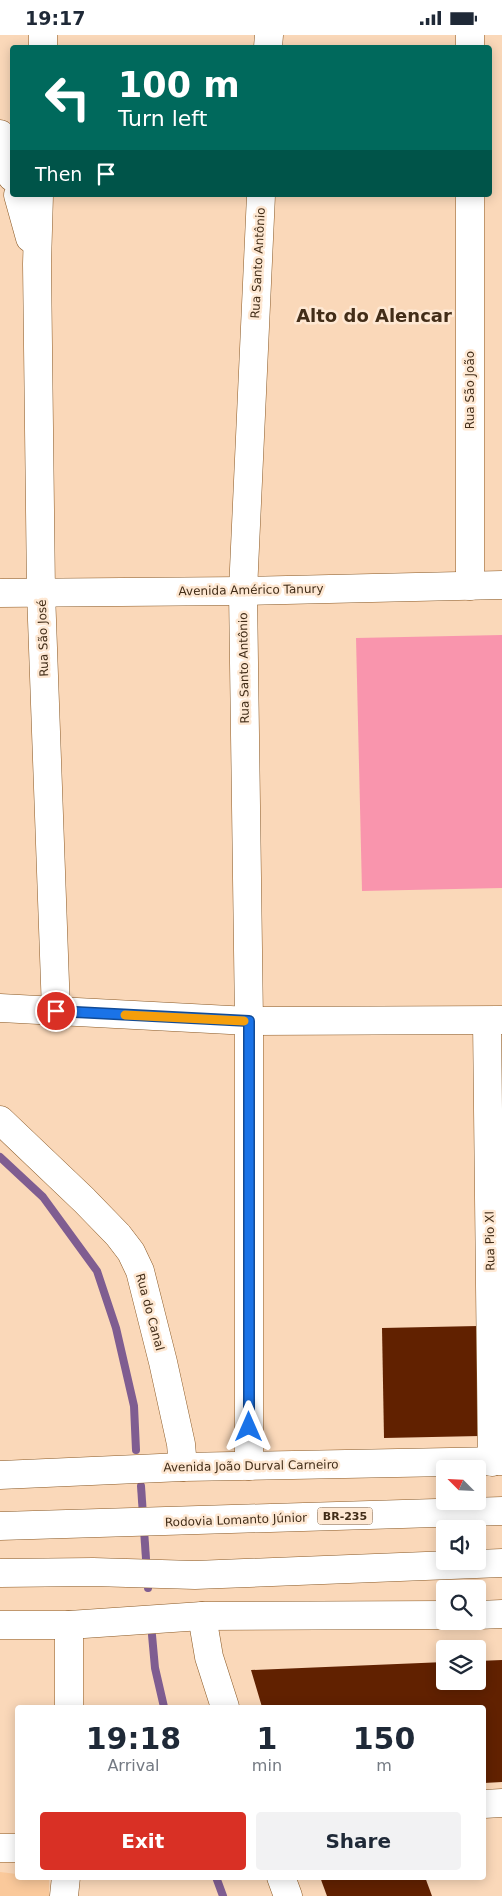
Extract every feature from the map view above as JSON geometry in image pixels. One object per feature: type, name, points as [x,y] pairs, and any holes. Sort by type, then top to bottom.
[{"type":"main road","points":[[0,134],[10,170]]},
{"type":"main road","name":"Rua São José","points":[[19,197],[37,264]]},
{"type":"main road","name":"Rua São José","points":[[39,197],[37,264],[42,592],[56,1011]]},
{"type":"main road","name":"Rua Santo Antônio","points":[[249,1466],[249,1021],[243,591],[261,197]]},
{"type":"main road","name":"Rua São João","points":[[470,197],[470,586]]},
{"type":"main road","name":"Avenida Américo Tanury","points":[[0,593],[243,591],[502,585]]},
{"type":"main road","points":[[0,1008],[249,1021],[495,1021]]},
{"type":"main road","name":"Rua Pio XI","points":[[495,1021],[497,1462]]},
{"type":"main road","name":"Rua do Canal","points":[[0,1120],[84,1200],[118,1235],[131,1252],[140,1271],[148,1302],[181,1444],[183,1467]]},
{"type":"main road","name":"Avenida João Durval Carneiro","points":[[0,1475],[183,1467],[497,1462]]},
{"type":"main road","name":"Rodovia Lomanto Júnior","points":[[0,1526],[502,1511]]},
{"type":"main road","points":[[0,1573],[93,1572],[196,1575],[502,1563]]},
{"type":"main road","points":[[486,1615],[502,1614]]},
{"type":"main road","points":[[0,1625],[69,1625],[202,1616],[436,1615]]},
{"type":"main road","points":[[202,1616],[209,1657],[224,1705]]},
{"type":"main road","points":[[69,1625],[69,1705]]},
{"type":"main road","points":[[486,1804],[502,1803]]},
{"type":"main road","points":[[0,1849],[15,1848]]},
{"type":"main road","points":[[64,1896],[66,1880]]},
{"type":"main road","points":[[282,1880],[288,1896]]},
{"type":"shaded area","points":[[502,635],[502,888],[362,891],[356,638]]},
{"type":"shaded area","points":[[0,1872],[15,1874],[15,1880],[49,1880],[49,1896],[0,1896]]},
{"type":"building","points":[[478,1326],[480,1436],[384,1438],[382,1328]]},
{"type":"building","points":[[502,1660],[502,1782],[486,1783],[486,1705],[261,1705],[251,1670],[436,1662],[436,1690],[486,1690],[486,1661]]},
{"type":"building","points":[[321,1880],[426,1880],[432,1896],[327,1896]]},
{"type":"waterway","points":[[0,1157],[43,1197],[97,1271],[116,1328],[134,1406],[136,1450]]},
{"type":"waterway","points":[[141,1486],[148,1588]]},
{"type":"waterway","points":[[152,1635],[155,1668],[164,1705]]},
{"type":"waterway","points":[[217,1880],[223,1896]]},
{"type":"slow traffic","points":[[125,1015],[244,1021]]},
{"type":"district","name":"Alto do Alencar","points":[[374,315]]},
{"type":"route","points":[[56,1011],[249,1021],[249,1427]]}]
